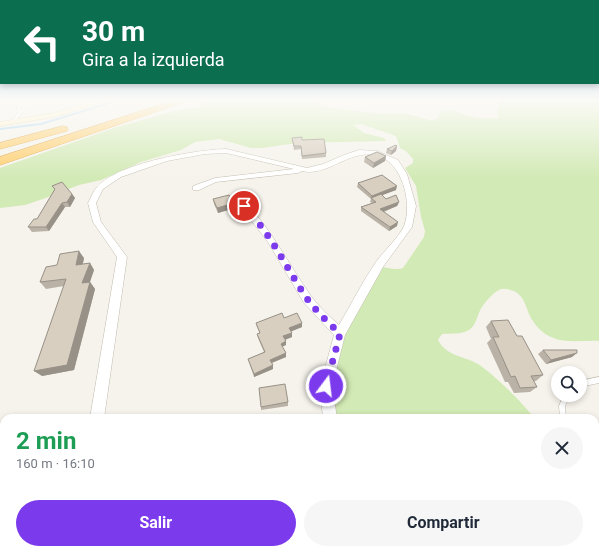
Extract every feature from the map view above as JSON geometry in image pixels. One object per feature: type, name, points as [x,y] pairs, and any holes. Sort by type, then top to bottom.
[{"type":"highway","points":[[0,146],[68,127]]},
{"type":"highway","points":[[0,152],[84,127]]},
{"type":"highway","points":[[0,161],[97,127]]},
{"type":"highway","points":[[0,165],[101,127]]},
{"type":"street","points":[[98,414],[122,257],[97,222],[92,203],[100,188],[118,175],[166,159],[205,152],[226,151],[308,170]]},
{"type":"street","points":[[196,188],[215,180],[308,170],[325,166],[346,156],[359,152],[376,153],[395,162],[402,174],[412,206],[408,227],[379,265],[340,334],[326,386],[330,414]]},
{"type":"street","points":[[244,206],[257,219],[286,261],[309,301],[340,334]]},
{"type":"lane","points":[[587,383],[599,380]]},
{"type":"lane","points":[[563,414],[562,406],[564,402]]},
{"type":"green space","points":[[117,127],[356,127],[364,133],[384,138],[386,141],[297,143],[262,148],[251,148],[219,139],[195,142],[181,150],[141,162],[101,180],[79,185],[25,205],[0,208],[0,168]]},
{"type":"green space","points":[[369,127],[599,127],[599,341],[569,341],[548,336],[530,317],[521,297],[514,291],[506,289],[499,290],[486,302],[480,310],[472,328],[466,332],[442,334],[438,340],[446,350],[481,366],[517,398],[531,414],[325,414],[330,357],[379,267],[394,269],[403,268],[424,237],[425,231],[416,186],[405,168],[413,163],[413,159],[406,151],[400,148],[396,136]]},
{"type":"building","points":[[302,137],[302,140],[324,139],[326,153],[302,156],[301,146],[294,146],[292,138]]},
{"type":"building","points":[[396,145],[397,146],[392,151],[387,149]]},
{"type":"building","points":[[377,152],[386,156],[374,163],[365,157]]},
{"type":"building","points":[[382,175],[397,186],[372,196],[358,183]]},
{"type":"building","points":[[62,182],[72,194],[67,202],[62,203],[46,227],[28,227],[34,219],[37,219],[55,189],[52,186]]},
{"type":"building","points":[[381,194],[386,199],[396,195],[399,202],[380,209],[398,222],[390,227],[361,207],[376,202],[371,198]]},
{"type":"building","points":[[229,195],[234,203],[217,208],[213,199]]},
{"type":"building","points":[[79,251],[76,265],[90,263],[82,283],[90,282],[67,365],[34,371],[66,279],[40,282],[46,267],[57,265],[60,254]]},
{"type":"building","points":[[282,313],[284,318],[297,313],[302,323],[289,328],[292,333],[283,336],[286,341],[281,344],[286,353],[270,360],[273,365],[254,374],[248,359],[265,352],[257,334],[260,333],[256,323]]},
{"type":"building","points":[[508,320],[517,336],[522,336],[543,375],[531,376],[537,387],[520,388],[515,376],[511,377],[493,337],[499,337],[491,321]]},
{"type":"building","points":[[543,350],[577,350],[577,353],[551,360]]},
{"type":"building","points":[[285,384],[288,402],[261,407],[259,388]]},
{"type":"waterway","points":[[0,129],[18,127]]},
{"type":"route","points":[[244,206],[257,219],[286,261],[309,301],[340,334],[326,386]]}]
